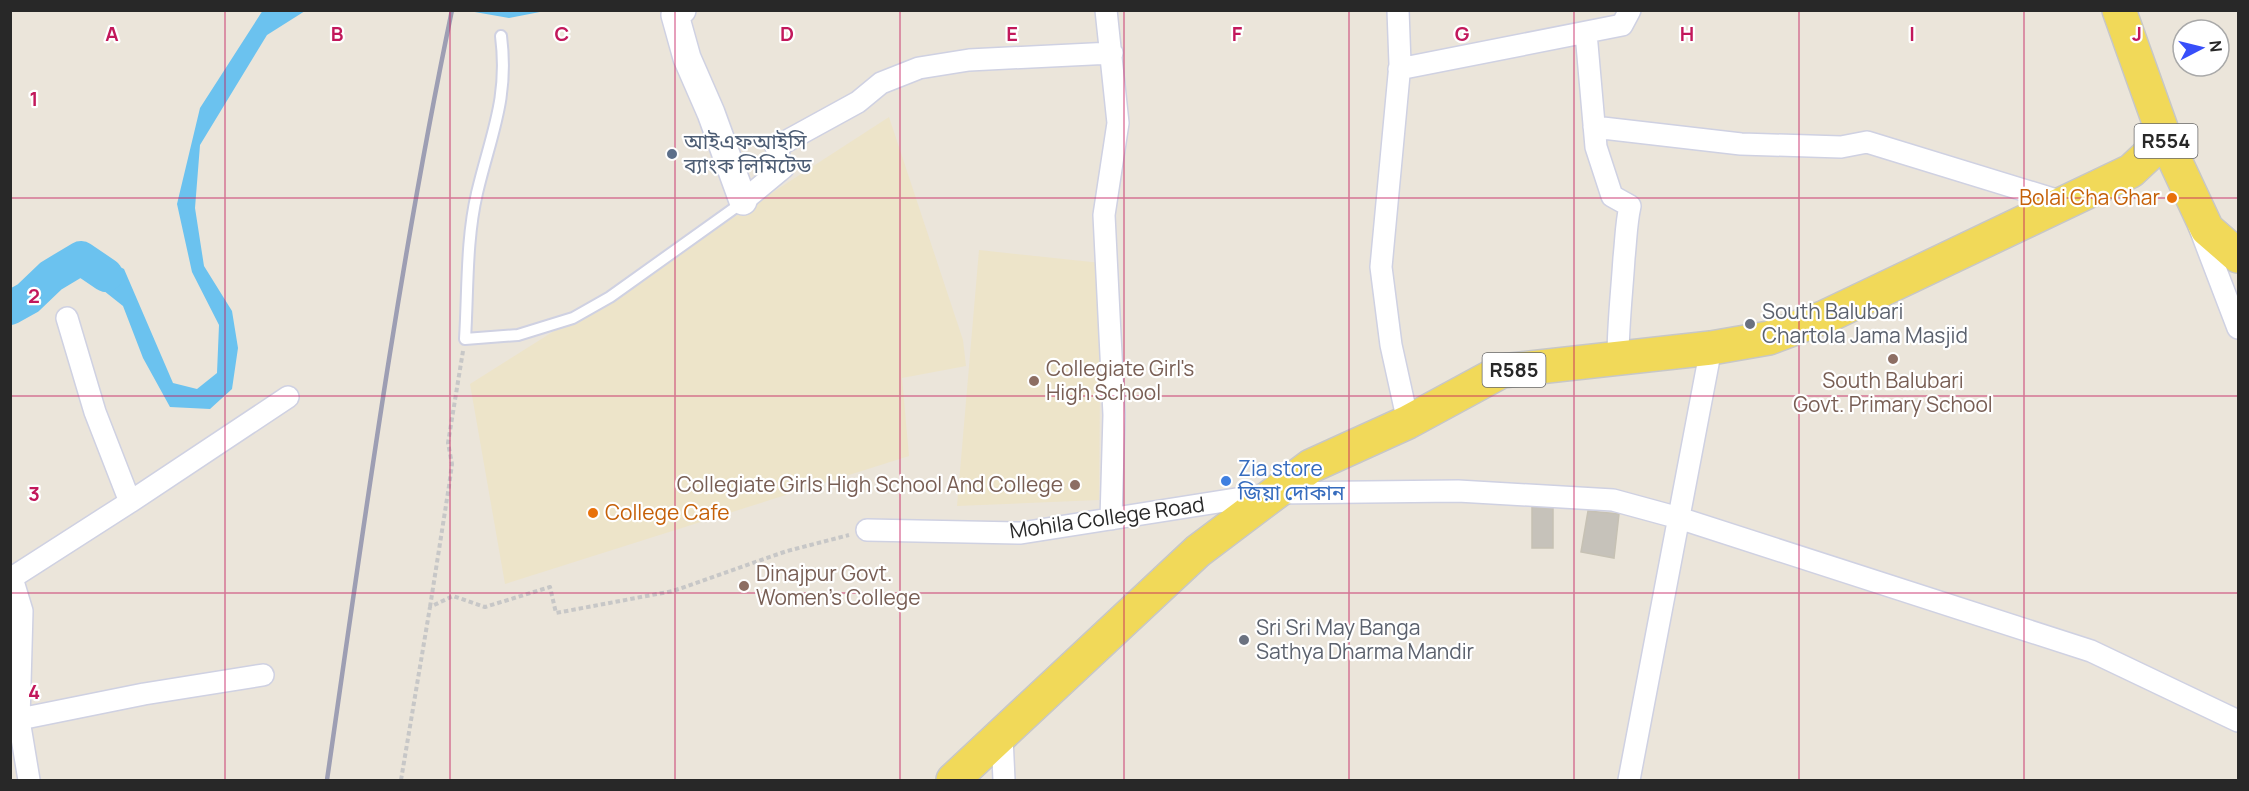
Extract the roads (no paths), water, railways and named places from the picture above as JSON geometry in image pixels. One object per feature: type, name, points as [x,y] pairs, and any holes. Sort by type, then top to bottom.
[{"type":"main road","name":"R554","points":[[2119,10],[2165,139],[2207,229],[2238,256]]},
{"type":"main road","name":"R585","points":[[953,780],[1198,551],[1311,466],[1408,422],[1502,371],[1711,348],[1769,338],[1825,317],[2131,171],[2165,139]]},
{"type":"street","points":[[682,10],[675,15],[687,58],[711,113],[743,201],[783,168],[776,147],[858,102],[880,83],[919,68],[969,60],[1112,53]]},
{"type":"street","points":[[1106,10],[1118,123],[1104,215],[1114,415],[1111,519]]},
{"type":"street","points":[[1398,10],[1399,69],[1381,267],[1391,345],[1408,422]]},
{"type":"street","points":[[1399,69],[1622,25],[1630,10]]},
{"type":"street","points":[[1586,33],[1596,147],[1612,196],[1630,206],[1625,225],[1625,256],[1618,318],[1618,358]]},
{"type":"street","points":[[1594,128],[1740,144],[1841,147],[1867,142],[2066,202]]},
{"type":"street","points":[[2165,139],[2238,328]]},
{"type":"street","points":[[67,318],[95,412],[130,502]]},
{"type":"street","points":[[1629,780],[1711,348]]},
{"type":"street","points":[[29,780],[14,721],[22,611],[11,578],[288,397]]},
{"type":"street","name":"Mohila College Road","points":[[867,530],[1021,533],[1275,493],[1458,491],[1613,500],[1679,518],[2091,651],[2238,721]]},
{"type":"street","points":[[14,721],[144,694],[263,675]]},
{"type":"street","points":[[1002,736],[1004,780]]},
{"type":"lane","points":[[501,36],[504,57],[503,91],[495,134],[477,194],[470,242],[465,339],[518,335],[573,318],[610,297],[743,201]]},
{"type":"water","points":[[263,10],[305,11],[267,35],[200,145],[195,208],[204,266],[232,311],[238,348],[232,389],[210,409],[170,407],[143,358],[123,306],[94,283],[89,251],[124,269],[173,383],[197,389],[217,373],[219,325],[192,272],[177,204],[200,108]]},
{"type":"water","points":[[469,11],[545,11],[509,18]]},
{"type":"waterway","points":[[10,308],[28,298],[51,276],[81,258],[106,275]]},
{"type":"railway","points":[[327,780],[399,298],[452,10]]},
{"type":"place","name":"আইএফআইসি ব্যাংক লিমিটেড","points":[[672,154]]},
{"type":"place","name":"Bolai Cha Ghar","points":[[2172,198]]},
{"type":"place","name":"South Balubari Chartola Jama Masjid","points":[[1750,324]]},
{"type":"place","name":"South Balubari Govt. Primary School","points":[[1893,359]]},
{"type":"place","name":"Collegiate Girl's High School","points":[[1034,381]]},
{"type":"place","name":"Zia store জিয়া দোকান","points":[[1226,481]]},
{"type":"place","name":"Collegiate Girls High School And College","points":[[1075,485]]},
{"type":"place","name":"College Cafe","points":[[593,513]]},
{"type":"place","name":"Dinajpur Govt. Women's College","points":[[744,586]]},
{"type":"place","name":"Sri Sri May Banga Sathya Dharma Mandir","points":[[1244,640]]}]
